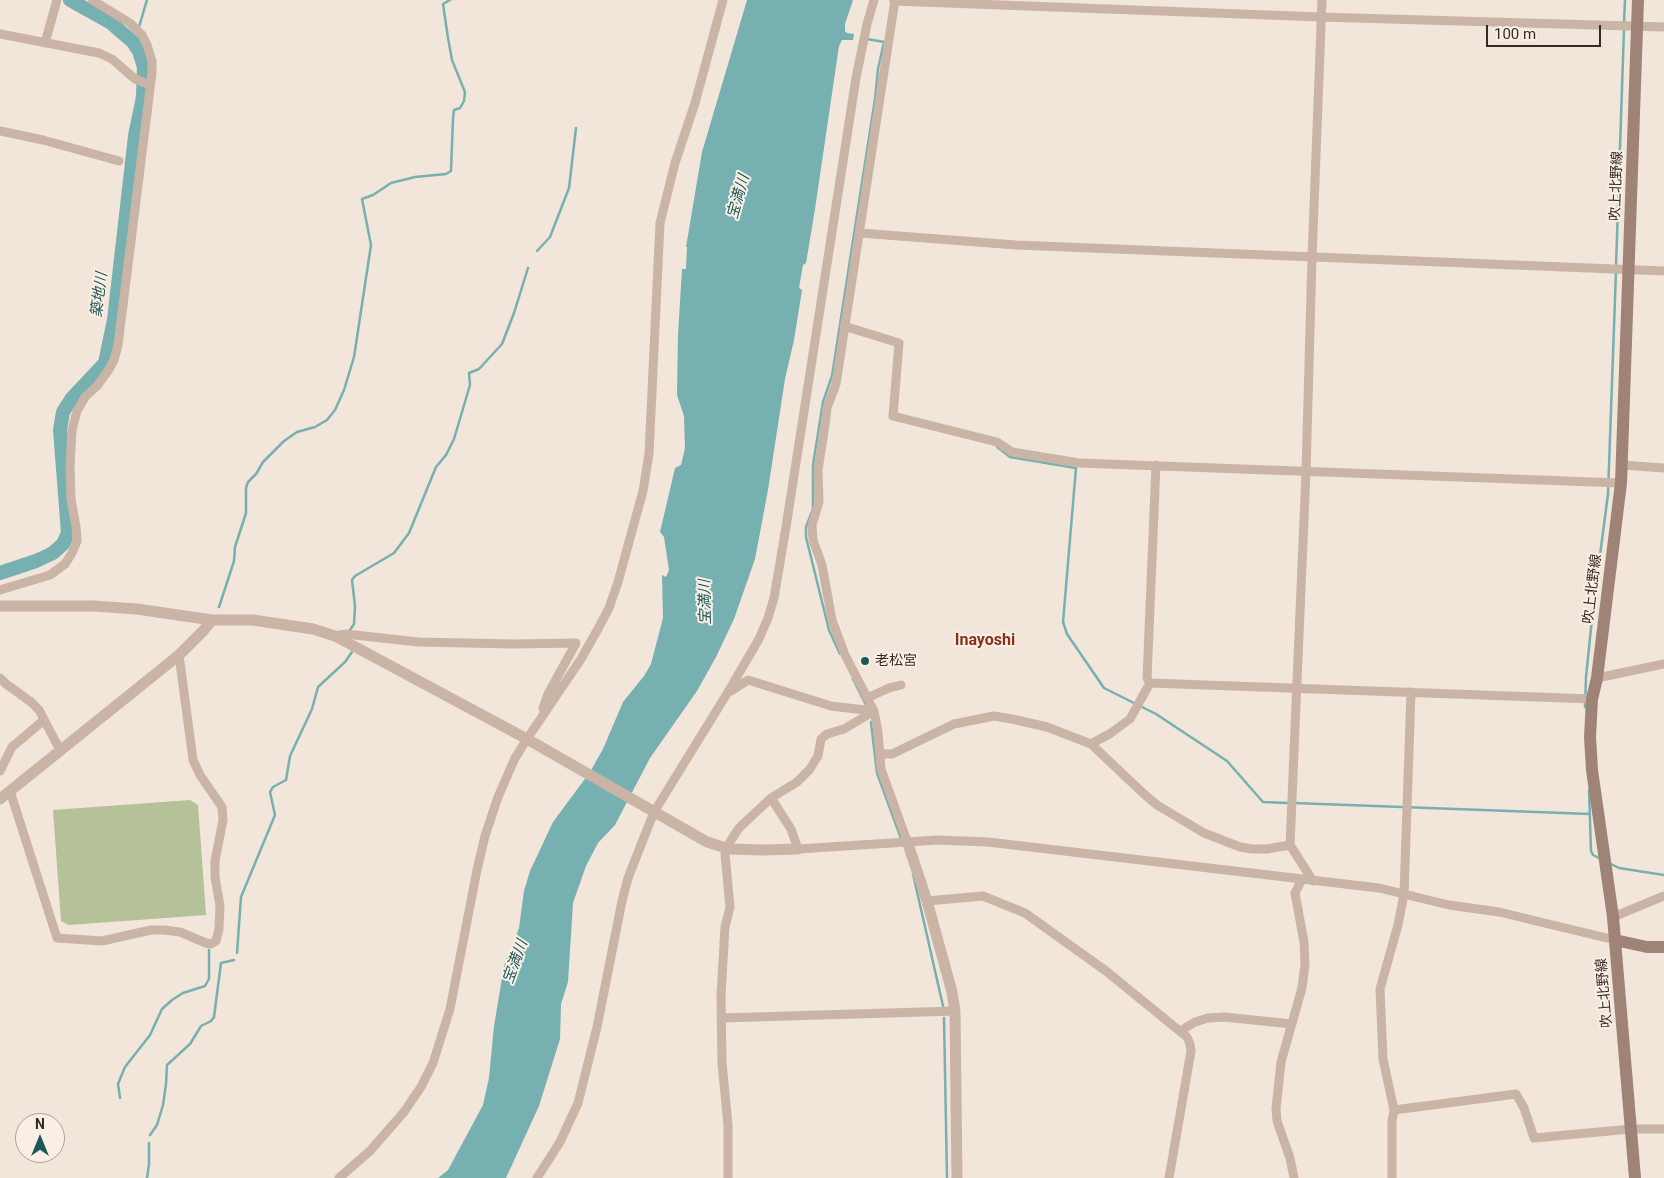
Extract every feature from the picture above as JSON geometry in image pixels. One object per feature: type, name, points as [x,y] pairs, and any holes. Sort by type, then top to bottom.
[{"type":"main road","name":"吹上北野線","points":[[1635,1178],[1613,917],[1592,770],[1590,736],[1592,699],[1597,678],[1621,483],[1638,0]]},
{"type":"main road","points":[[1615,940],[1646,947],[1664,947]]},
{"type":"street","points":[[45,43],[57,0]]},
{"type":"street","points":[[0,590],[50,575],[65,564],[72,553],[76,541],[76,527],[71,499],[72,430],[77,411],[85,397],[97,386],[108,370],[114,360],[118,345],[152,62],[142,35],[130,23],[92,0]]},
{"type":"street","points":[[540,718],[580,659],[608,608],[631,539],[643,491],[649,454],[660,223],[675,163],[695,103],[723,0]]},
{"type":"street","points":[[537,1178],[560,1142],[578,1103],[597,1027],[622,901],[649,810],[728,692],[768,618],[774,598],[809,386],[856,78],[874,0]]},
{"type":"street","points":[[957,1178],[955,1012],[952,992],[927,900],[881,769],[874,711],[845,655],[832,620],[822,565],[813,540],[812,525],[819,502],[818,470],[827,408],[836,384],[894,0],[1321,17],[1664,27]]},
{"type":"street","points":[[1313,881],[1290,845],[1306,472],[1322,0]]},
{"type":"street","points":[[0,34],[90,51],[112,58],[135,79],[148,84]]},
{"type":"street","points":[[0,131],[119,161]]},
{"type":"street","points":[[860,233],[1016,244],[1664,272]]},
{"type":"street","points":[[844,326],[899,342],[892,416],[997,442],[1012,452],[1079,463],[1621,483]]},
{"type":"street","points":[[1150,683],[1147,678],[1156,465]]},
{"type":"street","points":[[1622,465],[1664,468]]},
{"type":"street","points":[[0,606],[93,606],[137,609],[212,620],[253,620],[313,629],[335,636],[530,741],[707,842],[729,849],[762,850],[938,840],[988,842],[1380,888],[1449,905],[1499,912],[1615,940]]},
{"type":"street","points":[[0,799],[179,655],[212,620]]},
{"type":"street","points":[[335,636],[346,634],[437,642],[576,643],[548,694],[530,741],[516,758],[502,789],[485,836],[450,1009],[434,1063],[404,1112],[370,1151],[339,1178]]},
{"type":"street","points":[[10,791],[57,938],[102,941],[152,930],[164,930],[180,932],[206,943],[211,944],[216,941],[220,928],[220,906],[215,877],[215,861],[223,820],[222,807],[200,775],[193,760],[179,655]]},
{"type":"street","points":[[748,658],[748,680]]},
{"type":"street","points":[[1597,678],[1664,664]]},
{"type":"street","points":[[0,678],[31,702],[44,720],[60,750]]},
{"type":"street","points":[[728,692],[748,680],[830,706],[874,711]]},
{"type":"street","points":[[1150,683],[1592,699]]},
{"type":"street","points":[[1091,744],[1111,734],[1130,718],[1150,683]]},
{"type":"street","points":[[867,698],[901,685]]},
{"type":"street","points":[[1392,1178],[1392,1121],[1394,1110],[1383,1059],[1380,989],[1398,925],[1404,894],[1411,692]]},
{"type":"street","points":[[728,845],[739,828],[771,798],[797,782],[810,769],[818,756],[821,739],[827,734],[844,729],[874,711]]},
{"type":"street","points":[[880,754],[892,754],[954,724],[994,716],[1047,727],[1091,744],[1157,805],[1204,833],[1240,847],[1252,849],[1267,849],[1290,845]]},
{"type":"street","points":[[0,771],[12,747],[44,720]]},
{"type":"street","points":[[771,798],[791,829],[798,848]]},
{"type":"street","points":[[725,854],[730,907],[725,927],[721,1018],[722,1063],[728,1126],[728,1178]]},
{"type":"street","points":[[1294,1178],[1290,1158],[1277,1121],[1276,1109],[1281,1062],[1302,988],[1305,964],[1304,942],[1295,893],[1302,879]]},
{"type":"street","points":[[927,900],[983,896],[1025,913],[1106,971],[1187,1037],[1191,1051],[1169,1178]]},
{"type":"street","points":[[1613,917],[1664,896]]},
{"type":"street","points":[[721,1018],[955,1012]]},
{"type":"street","points":[[1180,1031],[1194,1022],[1208,1018],[1224,1017],[1292,1024]]},
{"type":"street","points":[[1394,1110],[1516,1094],[1524,1108],[1534,1138],[1631,1129],[1664,1129]]},
{"type":"green space","points":[[190,800],[198,805],[206,915],[69,925],[61,921],[53,810]]},
{"type":"water","name":"宝満川","points":[[747,0],[853,0],[845,24],[845,31],[854,34],[853,40],[842,40],[839,46],[815,209],[806,263],[803,265],[799,288],[802,290],[794,340],[785,379],[755,559],[734,619],[716,657],[697,691],[650,758],[615,825],[598,843],[586,866],[573,903],[568,982],[561,1004],[560,1039],[539,1106],[506,1178],[438,1178],[448,1170],[483,1105],[489,1078],[494,1026],[504,966],[519,928],[524,891],[530,871],[553,822],[590,772],[603,749],[623,702],[651,664],[663,618],[662,575],[666,577],[669,570],[664,537],[660,532],[675,468],[681,465],[685,448],[684,416],[677,395],[682,269],[686,269],[686,247],[702,152]]},
{"type":"waterway","name":"築地川","points":[[0,573],[53,553],[63,544],[68,533],[60,430],[63,412],[72,398],[105,363],[114,320],[135,136],[143,97],[144,67],[139,51],[133,42],[111,23],[70,0]]},
{"type":"waterway","points":[[139,27],[147,0]]},
{"type":"waterway","points":[[219,607],[234,561],[235,547],[246,513],[246,488],[248,482],[256,474],[263,462],[284,441],[297,432],[315,427],[327,420],[335,410],[344,390],[354,357],[371,245],[362,199],[373,195],[391,183],[415,177],[446,174],[451,171],[454,110],[460,108],[464,101],[465,92],[452,60],[448,38],[443,4],[450,0]]},
{"type":"waterway","points":[[1624,23],[1625,0]]},
{"type":"waterway","points":[[1616,266],[1624,29]]},
{"type":"waterway","name":"築地川","points":[[139,38],[139,51]]},
{"type":"waterway","points":[[840,654],[829,630],[806,537],[806,527],[813,509],[813,465],[823,402],[832,376],[878,69],[884,42],[867,39]]},
{"type":"waterway","points":[[537,251],[550,237],[569,188],[576,128]]},
{"type":"waterway","points":[[350,630],[354,624],[355,606],[352,580],[355,576],[394,553],[409,533],[436,467],[446,455],[454,439],[470,385],[469,373],[479,369],[502,344],[528,268]]},
{"type":"waterway","points":[[1585,707],[1593,609],[1608,494],[1616,271]]},
{"type":"waterway","points":[[997,447],[1010,457],[1076,468],[1063,622],[1067,634],[1104,688],[1156,714],[1227,761],[1263,802],[1288,803]]},
{"type":"waterway","points":[[237,953],[241,897],[275,815],[270,792],[273,787],[286,780],[290,756],[312,709],[318,687],[345,662],[352,652]]},
{"type":"waterway","points":[[853,679],[866,705]]},
{"type":"waterway","points":[[871,722],[877,773],[902,841]]},
{"type":"waterway","points":[[1589,790],[1591,851],[1593,855],[1601,859]]},
{"type":"waterway","points":[[1294,803],[1590,814]]},
{"type":"waterway","points":[[1611,864],[1619,868],[1664,875]]},
{"type":"waterway","points":[[913,874],[943,1006]]},
{"type":"waterway","points":[[120,1098],[118,1084],[125,1067],[150,1035],[162,1009],[183,993],[205,986],[209,979],[209,950]]},
{"type":"waterway","points":[[150,1135],[157,1125],[163,1105],[167,1065],[190,1044],[201,1026],[211,1021],[214,1017],[221,963],[234,960]]},
{"type":"waterway","points":[[944,1018],[947,1178]]},
{"type":"waterway","points":[[147,1178],[149,1143]]},
{"type":"place","name":"老松宮","points":[[865,661]]},
{"type":"district","name":"Inayoshi","points":[[985,641]]}]
